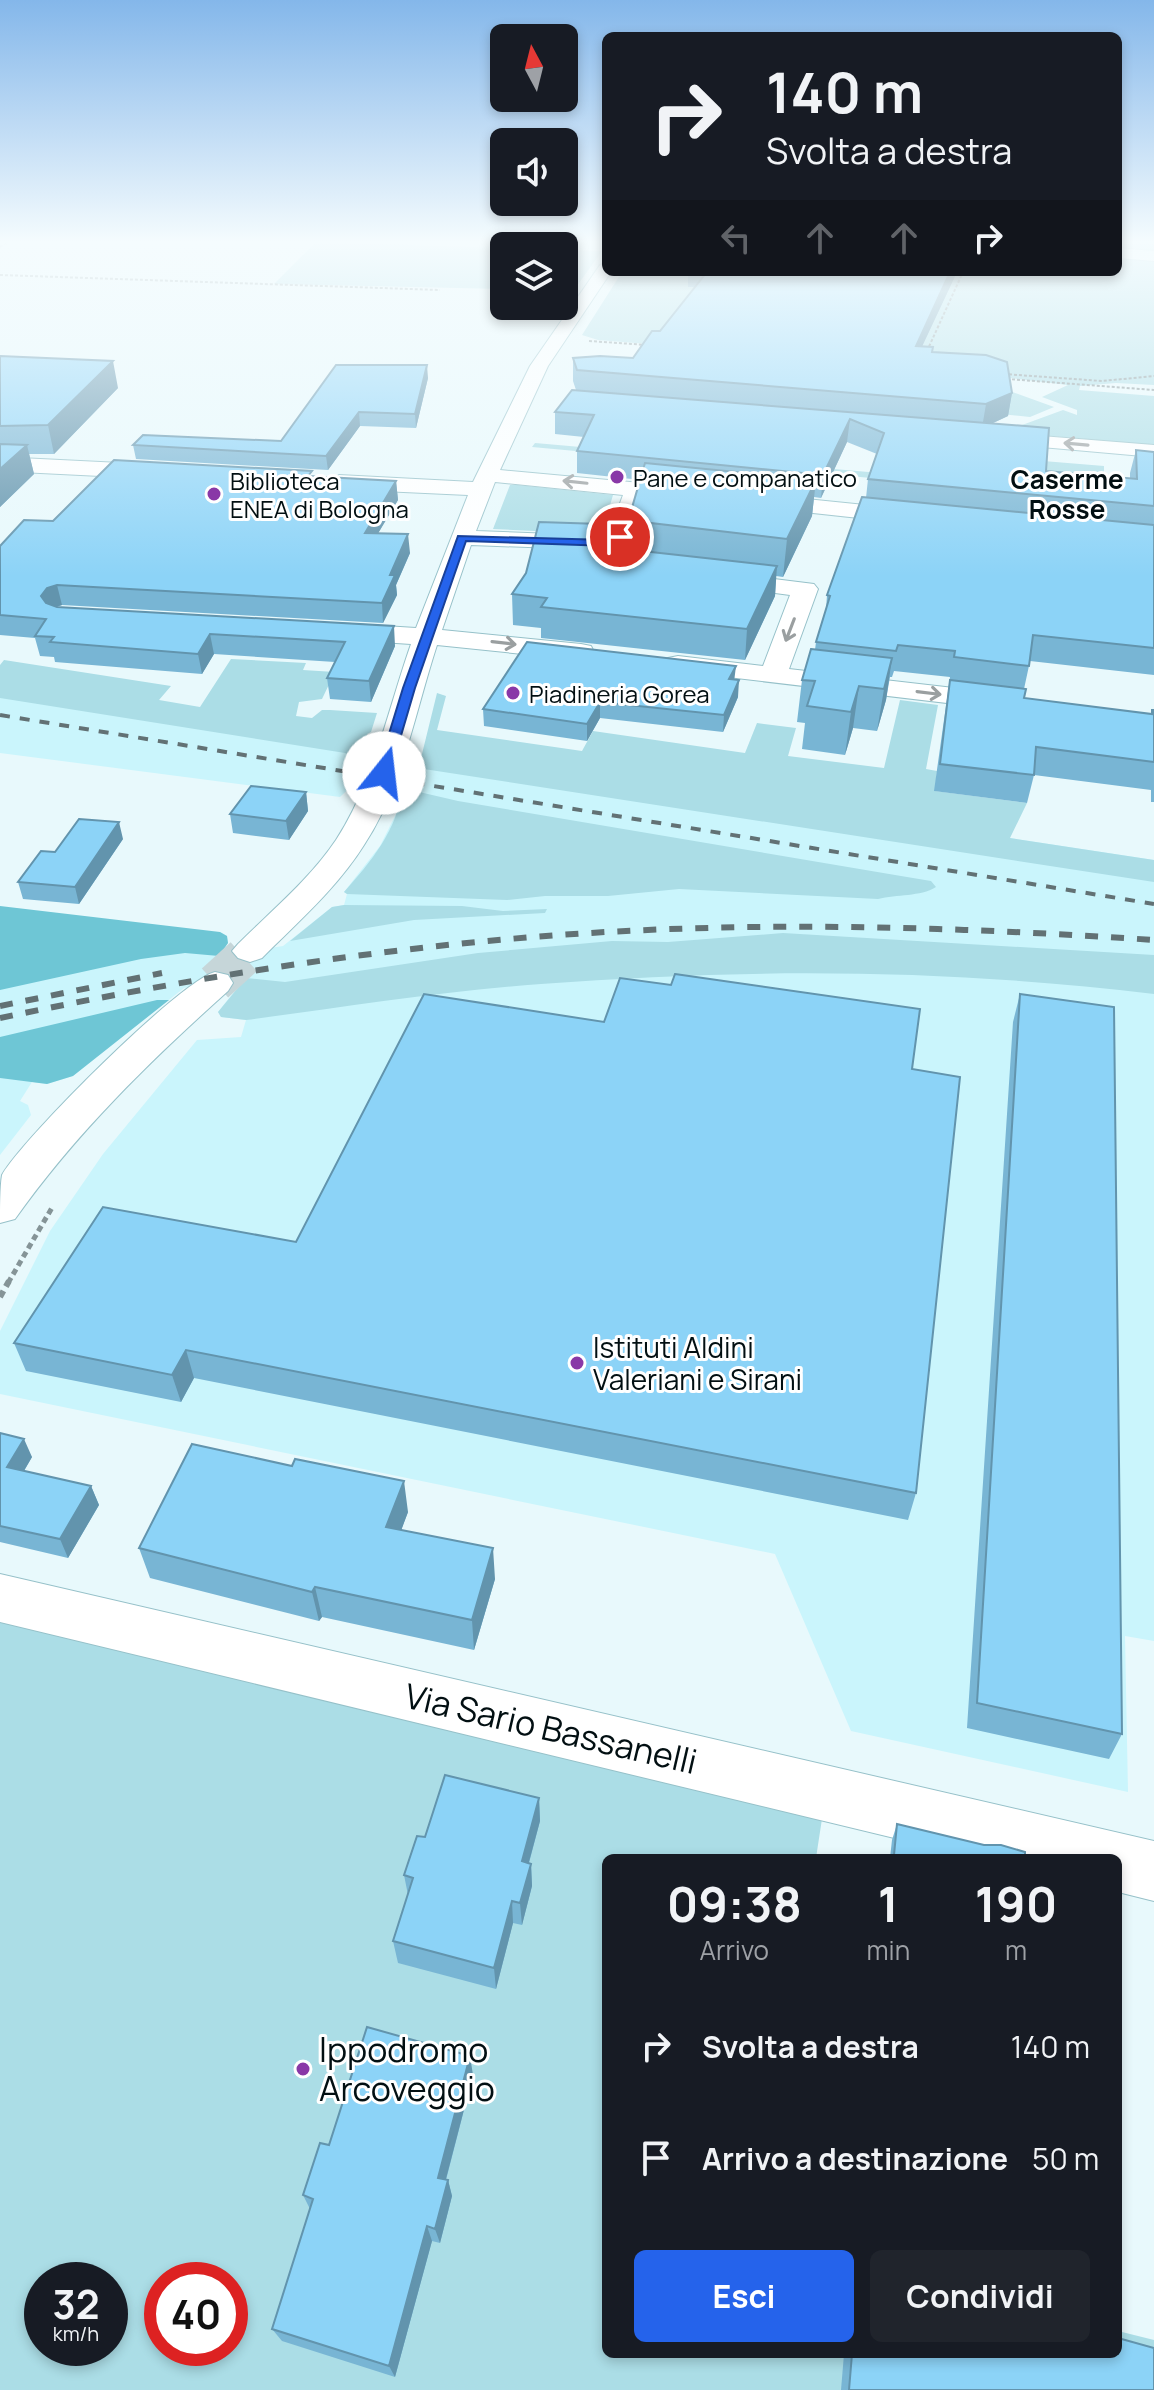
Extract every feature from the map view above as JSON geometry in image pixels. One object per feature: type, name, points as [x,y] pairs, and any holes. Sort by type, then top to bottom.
[{"type":"street","points":[[250,951],[317,884],[357,830],[384,773],[426,636],[484,482],[531,399],[539,366],[548,353]]},
{"type":"street","points":[[964,435],[1154,451]]},
{"type":"street","points":[[0,450],[59,455],[52,464]]},
{"type":"street","points":[[0,464],[52,464],[180,473]]},
{"type":"street","points":[[323,481],[484,482],[636,489],[934,519]]},
{"type":"street","points":[[462,538],[620,554],[620,537],[636,489]]},
{"type":"street","points":[[698,569],[805,589],[773,675]]},
{"type":"street","points":[[310,630],[426,636],[615,656]]},
{"type":"street","points":[[646,660],[1029,705]]},
{"type":"street","points":[[0,1208],[34,1162],[81,1108],[215,983]]},
{"type":"street","name":"Via Sario Bassanelli","points":[[0,1598],[1085,1854]]},
{"type":"street","points":[[1122,1863],[1154,1871]]},
{"type":"path","points":[[929,353],[936,360]]},
{"type":"path","points":[[1001,374],[1102,381],[1154,376]]},
{"type":"path","points":[[996,378],[1154,390]]},
{"type":"shaded area","points":[[754,353],[1154,353],[1154,385],[1116,383],[1080,386],[1079,390],[1154,396],[1154,445],[1003,432],[1063,410],[1077,415],[1077,410],[1042,397],[1068,385],[951,371],[947,368]]},
{"type":"shaded area","points":[[1004,389],[1054,407],[1030,417],[1000,414]]},
{"type":"shaded area","points":[[535,443],[1030,486],[996,457],[1104,466],[1104,493],[1154,504],[532,447]]},
{"type":"shaded area","points":[[510,485],[613,495],[602,533],[493,529]]},
{"type":"shaded area","points":[[231,659],[306,663],[303,670],[335,672],[322,699],[299,702],[296,716],[312,718],[322,710],[377,713],[371,732],[367,734],[363,759],[345,753],[0,698],[0,665],[4,660],[171,686],[159,700],[200,707]]},
{"type":"shaded area","name":"Istituti Aldini Valeriani e Sirani","points":[[0,676],[367,734],[363,759],[404,766],[411,767],[422,754],[442,752],[1154,860],[1154,1641],[1125,1636],[1128,1792],[851,1731],[775,1554],[0,1394],[0,1331],[50,1231],[103,1154],[197,1040],[241,1037],[246,1020],[221,1017],[218,1012],[245,978],[184,988],[73,1076],[47,1084],[32,1082],[20,1101],[28,1105],[31,1115],[0,1155],[0,943],[220,932],[227,936],[228,943],[220,956],[283,946],[332,907],[344,905],[347,894],[344,892],[380,846],[401,804],[402,789],[357,781],[340,797],[0,753]]},
{"type":"shaded area","points":[[437,693],[446,696],[437,730],[582,751],[593,731],[745,753],[757,723],[796,728],[788,756],[884,768],[900,700],[938,705],[926,769],[937,771],[935,791],[1027,803],[1010,838],[1154,860],[1154,882],[411,767],[422,754]]},
{"type":"shaded area","points":[[402,788],[458,801],[931,881],[936,887],[878,899],[679,889],[608,896],[545,896],[507,900],[347,894],[344,892],[373,857],[389,831],[400,803]]},
{"type":"shaded area","points":[[0,906],[220,932],[227,936],[228,943],[219,956],[185,953],[141,959],[0,990]]},
{"type":"shaded area","points":[[462,906],[503,911],[547,909],[545,913],[414,920],[290,941],[332,907]]},
{"type":"shaded area","points":[[783,933],[1154,955],[1154,994],[925,976],[695,975],[504,987],[246,1020],[221,1017],[218,1012],[246,978],[285,982],[478,953],[612,941],[668,942]]},
{"type":"shaded area","points":[[157,1000],[169,1000],[73,1076],[47,1084],[0,1078],[0,1037]]},
{"type":"shaded area","name":"Ippodromo Arcoveggio","points":[[0,1615],[827,1786],[817,1854],[602,1854],[602,2358],[1122,2358],[1122,2332],[1154,2340],[1154,2390],[0,2390]]},
{"type":"building","points":[[637,353],[986,355],[1007,362],[1012,393],[986,404],[577,370],[573,358],[633,358]]},
{"type":"building","points":[[0,356],[113,361],[48,425],[0,426]]},
{"type":"building","points":[[336,365],[427,365],[415,414],[359,412],[326,456],[133,445],[143,435],[281,441]]},
{"type":"building","points":[[572,390],[1049,428],[1046,471],[1137,479],[1136,450],[1154,452],[1154,506],[868,479],[884,433],[850,419],[823,475],[577,451],[594,415],[555,412]]},
{"type":"building","points":[[0,444],[27,445],[0,469]]},
{"type":"building","points":[[114,460],[312,471],[308,476],[396,481],[365,533],[408,534],[382,603],[57,585],[47,588],[41,596],[46,603],[57,607],[394,626],[369,681],[327,678],[345,642],[210,634],[198,654],[50,642],[54,637],[35,636],[46,619],[0,615],[0,546],[24,520],[53,521]]},
{"type":"building","points":[[645,463],[816,480],[787,539],[634,521],[631,511]]},
{"type":"building","points":[[862,497],[1154,525],[1154,648],[1033,635],[1029,666],[954,657],[955,651],[898,645],[896,651],[816,642],[830,596],[827,595]]},
{"type":"building","points":[[539,522],[601,524],[605,541],[624,549],[777,566],[747,629],[541,607],[547,598],[512,594],[526,573]]},
{"type":"building","points":[[527,642],[736,666],[729,679],[739,680],[724,715],[600,702],[587,724],[483,709]]},
{"type":"building","points":[[811,649],[892,658],[884,689],[859,686],[851,712],[807,706],[815,681],[802,680]]},
{"type":"building","points":[[950,680],[1026,689],[1024,698],[1152,714],[1154,710],[1154,762],[1036,747],[1034,775],[940,764]]},
{"type":"building","points":[[251,786],[306,792],[286,821],[230,814]]},
{"type":"building","points":[[79,819],[119,822],[75,887],[18,882],[41,851],[55,852]]},
{"type":"building","points":[[675,974],[920,1009],[912,1069],[960,1077],[916,1493],[186,1350],[172,1375],[14,1343],[103,1207],[296,1242],[424,994],[604,1022],[620,978],[671,985]]},
{"type":"building","points":[[1020,994],[1114,1007],[1122,1734],[977,1703]]},
{"type":"building","points":[[0,1433],[24,1439],[7,1467],[91,1486],[60,1539],[0,1526]]},
{"type":"building","points":[[192,1444],[292,1466],[295,1459],[404,1481],[386,1527],[493,1548],[472,1620],[315,1587],[312,1592],[139,1548]]},
{"type":"building","points":[[445,1775],[539,1798],[522,1861],[531,1864],[520,1903],[512,1901],[494,1968],[393,1941],[413,1878],[404,1875],[417,1836],[425,1837]]},
{"type":"building","points":[[897,1824],[1025,1852],[1025,1854],[894,1854]]},
{"type":"building","points":[[367,2027],[470,2056],[438,2178],[448,2180],[435,2229],[427,2226],[389,2366],[272,2329],[313,2199],[303,2195],[320,2143],[329,2145]]},
{"type":"building","points":[[1122,2339],[1154,2348],[1154,2390],[849,2390],[852,2358],[1122,2358]]},
{"type":"tunnel","points":[[215,983],[250,951]]},
{"type":"railway","points":[[0,715],[1154,904]]},
{"type":"railway","points":[[0,1018],[286,966],[429,947],[574,934],[719,928],[864,927],[1154,940]]},
{"type":"railway","points":[[0,1006],[162,973]]},
{"type":"place","name":"Pane e companatico","points":[[617,477]]},
{"type":"place","name":"Biblioteca ENEA di Bologna","points":[[214,494]]},
{"type":"place","name":"Piadineria Gorea","points":[[513,693]]},
{"type":"place","name":"Istituti Aldini Valeriani e Sirani","points":[[577,1363]]},
{"type":"place","name":"Ippodromo Arcoveggio","points":[[303,2069]]},
{"type":"district","name":"Caserme Rosse","points":[[1067,494]]},
{"type":"route","points":[[384,773],[409,688],[462,538],[610,543],[620,537]]}]
